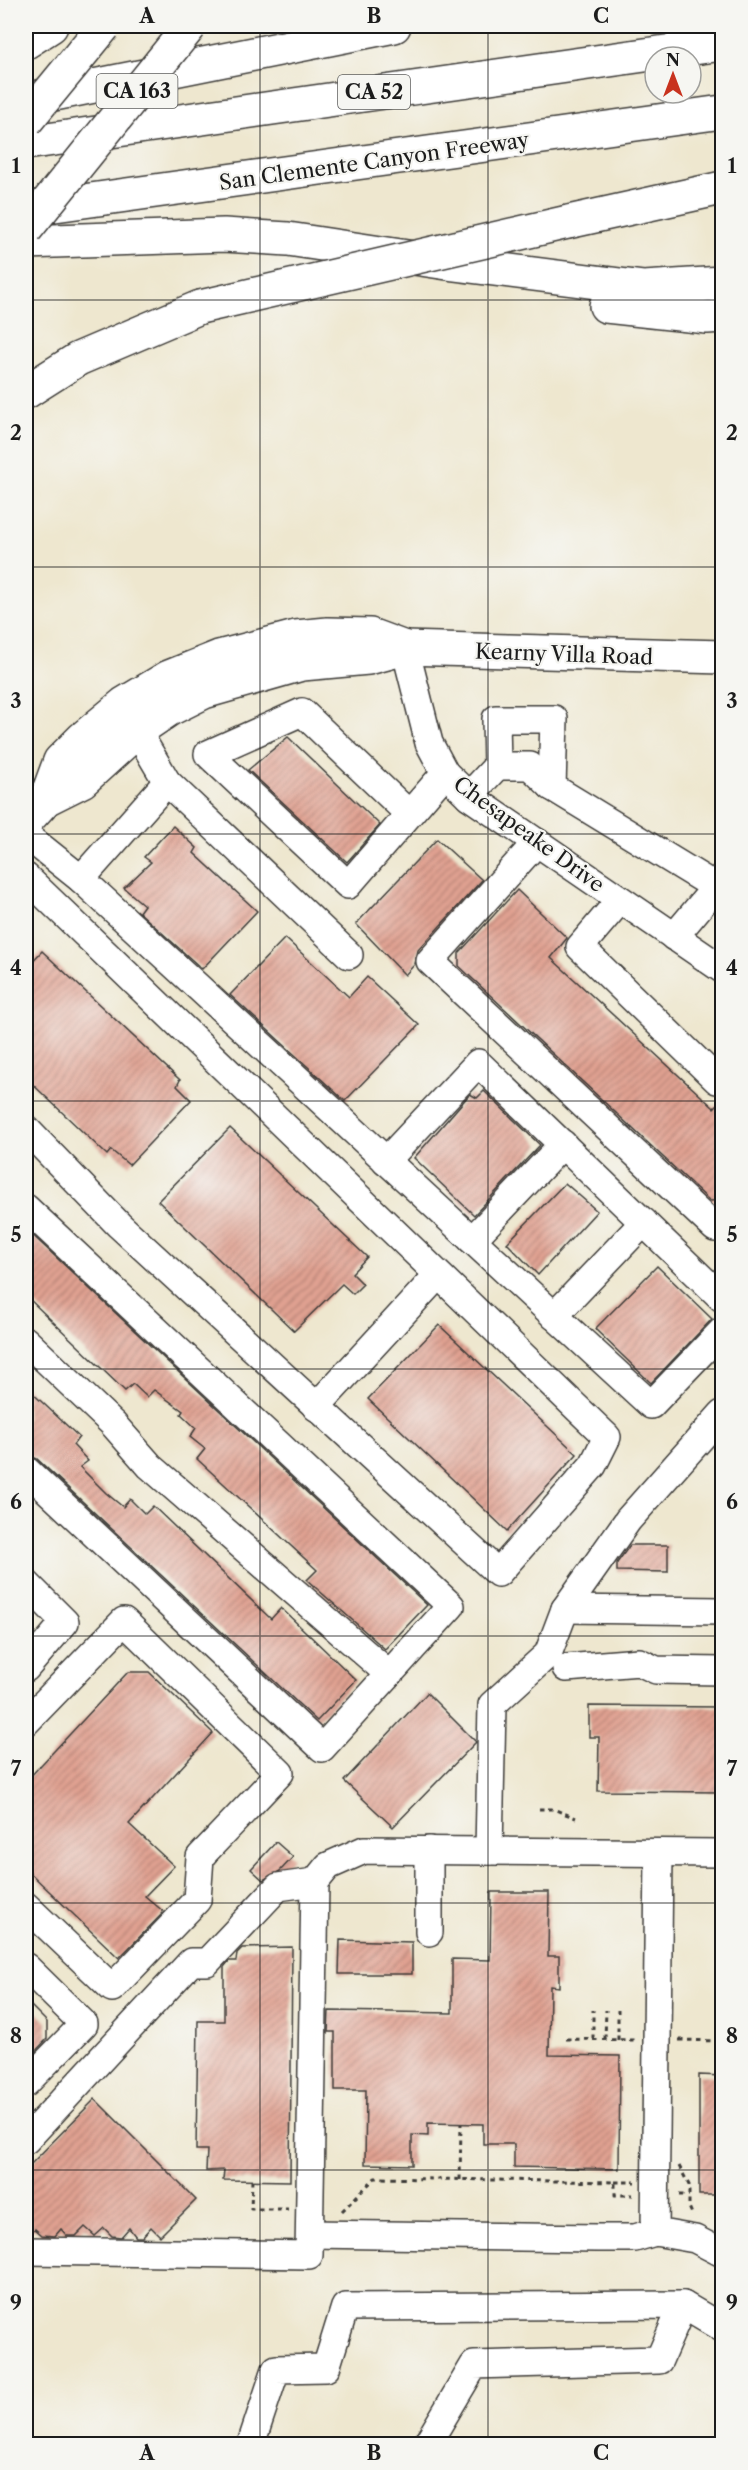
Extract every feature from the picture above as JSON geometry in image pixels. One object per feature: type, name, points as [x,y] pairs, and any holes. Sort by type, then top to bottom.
[{"type":"main road","points":[[26,42],[51,26]]},
{"type":"main road","name":"CA 163","points":[[26,121],[104,26]]},
{"type":"main road","name":"CA 163","points":[[26,229],[190,26]]},
{"type":"main road","points":[[26,99],[394,26]]},
{"type":"main road","name":"CA 52","points":[[26,143],[723,44]]},
{"type":"main road","name":"San Clemente Canyon Freeway","points":[[26,209],[723,112]]},
{"type":"main road","points":[[26,392],[78,359],[200,307],[723,188]]},
{"type":"main road","points":[[26,242],[224,235],[288,239],[454,264],[644,288],[723,283]]},
{"type":"main road","points":[[454,264],[574,303],[707,317],[723,316]]},
{"type":"main road","name":"Kearny Villa Road","points":[[36,810],[60,761],[83,738],[124,704],[169,677],[219,657],[296,637],[328,634],[370,635],[405,648]]},
{"type":"main road","name":"Kearny Villa Road","points":[[36,810],[82,781],[137,731],[168,710],[204,692],[302,664],[368,658],[405,648],[723,657]]},
{"type":"street","name":"Chesapeake Drive","points":[[405,648],[429,743],[445,773],[469,796],[723,969]]},
{"type":"street","points":[[409,814],[302,712],[208,754],[348,885],[445,773]]},
{"type":"street","points":[[469,796],[497,766],[496,718],[554,718],[552,787]]},
{"type":"street","points":[[137,731],[166,782],[349,955]]},
{"type":"street","points":[[497,766],[530,766],[552,787],[719,882],[675,937]]},
{"type":"street","points":[[81,879],[166,782]]},
{"type":"street","points":[[26,835],[81,879],[651,1405],[723,1331]]},
{"type":"street","points":[[537,843],[430,961],[715,1228],[723,1220]]},
{"type":"street","points":[[26,877],[607,1437],[593,1465],[498,1573],[118,1225],[26,1129]]},
{"type":"street","points":[[620,900],[580,947],[717,1080],[723,1075]]},
{"type":"street","points":[[386,1161],[478,1063],[723,1298]]},
{"type":"street","points":[[472,1240],[562,1144]]},
{"type":"street","points":[[26,1208],[451,1606],[322,1748],[26,1470]]},
{"type":"street","points":[[554,1316],[644,1222]]},
{"type":"street","points":[[316,1407],[438,1275]]},
{"type":"street","points":[[26,1341],[113,1424],[150,1466],[389,1674]]},
{"type":"street","points":[[489,1851],[492,1705],[548,1654],[565,1609],[628,1520],[723,1414]]},
{"type":"street","points":[[26,1583],[65,1622],[26,1668]]},
{"type":"street","points":[[565,1609],[723,1611]]},
{"type":"street","points":[[26,1722],[124,1621],[280,1773],[200,1857],[197,1900],[112,1988],[26,1906]]},
{"type":"street","points":[[566,1668],[639,1662],[656,1670],[723,1671]]},
{"type":"street","points":[[26,2251],[309,2255],[315,1882],[328,1866],[364,1850],[723,1853]]},
{"type":"street","points":[[429,1851],[429,1932]]},
{"type":"street","points":[[655,2232],[659,1853]]},
{"type":"street","points":[[26,2140],[191,1962],[207,1962],[278,1887],[315,1882]]},
{"type":"street","points":[[26,1967],[84,2024],[26,2083]]},
{"type":"street","points":[[310,2222],[598,2238],[635,2238],[655,2232],[695,2239],[723,2253]]},
{"type":"street","points":[[251,2445],[276,2369],[327,2368],[345,2307],[683,2305],[723,2328]]},
{"type":"street","points":[[428,2445],[474,2365],[659,2360],[683,2305]]},
{"type":"path","points":[[539,1809],[553,1809],[576,1818]]},
{"type":"path","points":[[593,2010],[593,2039]]},
{"type":"path","points":[[605,2039],[606,2010]]},
{"type":"path","points":[[618,2010],[618,2040]]},
{"type":"path","points":[[678,2051],[679,2040]]},
{"type":"path","points":[[460,2180],[461,2123]]},
{"type":"path","points":[[676,2162],[689,2185],[691,2214],[698,2220]]},
{"type":"path","points":[[252,2180],[251,2209],[310,2222],[343,2211],[375,2178],[615,2182],[615,2195],[689,2195]]},
{"type":"building","points":[[288,737],[380,825],[347,862],[248,770]]},
{"type":"building","points":[[173,826],[197,848],[194,853],[257,911],[202,969],[139,912],[144,905],[124,888],[151,862],[144,857]]},
{"type":"building","points":[[437,839],[482,880],[418,950],[415,964],[405,975],[356,924]]},
{"type":"building","points":[[517,890],[567,938],[551,958],[714,1108],[723,1099],[723,1200],[710,1201],[459,966],[459,953]]},
{"type":"building","points":[[285,938],[349,997],[367,977],[419,1025],[345,1101],[230,995]]},
{"type":"building","points":[[42,951],[180,1080],[177,1086],[191,1100],[129,1165],[111,1150],[107,1155],[26,1078],[26,968]]},
{"type":"building","points":[[484,1091],[540,1145],[474,1215],[414,1158],[470,1094],[477,1098]]},
{"type":"building","points":[[230,1128],[367,1257],[352,1273],[363,1284],[353,1294],[342,1284],[294,1331],[158,1201]]},
{"type":"building","points":[[565,1183],[597,1211],[538,1275],[507,1243]]},
{"type":"building","points":[[26,1229],[427,1605],[385,1649],[307,1580],[317,1570],[197,1459],[205,1449],[190,1437],[196,1428],[181,1414],[183,1411],[154,1390],[147,1397],[133,1384],[125,1391],[26,1296]]},
{"type":"building","points":[[657,1266],[712,1319],[651,1383],[595,1329]]},
{"type":"building","points":[[439,1325],[577,1454],[507,1531],[368,1399]]},
{"type":"building","points":[[26,1387],[79,1437],[73,1445],[88,1461],[80,1467],[106,1493],[123,1507],[130,1499],[145,1514],[153,1506],[271,1619],[281,1608],[356,1680],[317,1721],[37,1459],[26,1454]]},
{"type":"building","points":[[630,1545],[668,1545],[668,1572],[617,1571],[617,1563]]},
{"type":"building","points":[[128,1672],[149,1672],[213,1733],[129,1824],[174,1866],[145,1896],[164,1912],[119,1958],[26,1869],[26,1781]]},
{"type":"building","points":[[427,1693],[476,1742],[393,1827],[344,1781]]},
{"type":"building","points":[[589,1706],[723,1707],[723,1792],[598,1791],[599,1737],[589,1737]]},
{"type":"building","points":[[276,1842],[293,1857],[280,1871],[263,1880],[251,1869]]},
{"type":"building","points":[[491,1892],[549,1892],[548,1956],[559,1956],[559,1987],[550,1986],[549,2055],[620,2056],[619,2169],[514,2167],[514,2144],[483,2144],[483,2124],[428,2123],[428,2136],[412,2135],[412,2165],[365,2164],[366,2090],[335,2090],[335,2032],[328,2032],[329,2011],[452,2013],[452,1959],[490,1960]]},
{"type":"building","points":[[340,1940],[412,1942],[412,1974],[339,1974]]},
{"type":"building","points":[[292,1947],[290,2181],[223,2180],[224,2170],[206,2171],[207,2150],[196,2150],[198,2021],[224,2021],[224,1967],[229,1961],[236,1961],[237,1953],[242,1948]]},
{"type":"building","points":[[26,2001],[47,2022],[47,2039],[26,2061]]},
{"type":"building","points":[[699,2075],[723,2076],[723,2195],[699,2195]]},
{"type":"building","points":[[95,2099],[196,2200],[160,2236],[151,2227],[142,2237],[136,2237],[129,2228],[121,2237],[112,2236],[104,2228],[95,2236],[85,2227],[76,2236],[67,2236],[61,2229],[55,2236],[42,2235],[35,2229],[26,2235],[26,2169]]}]
